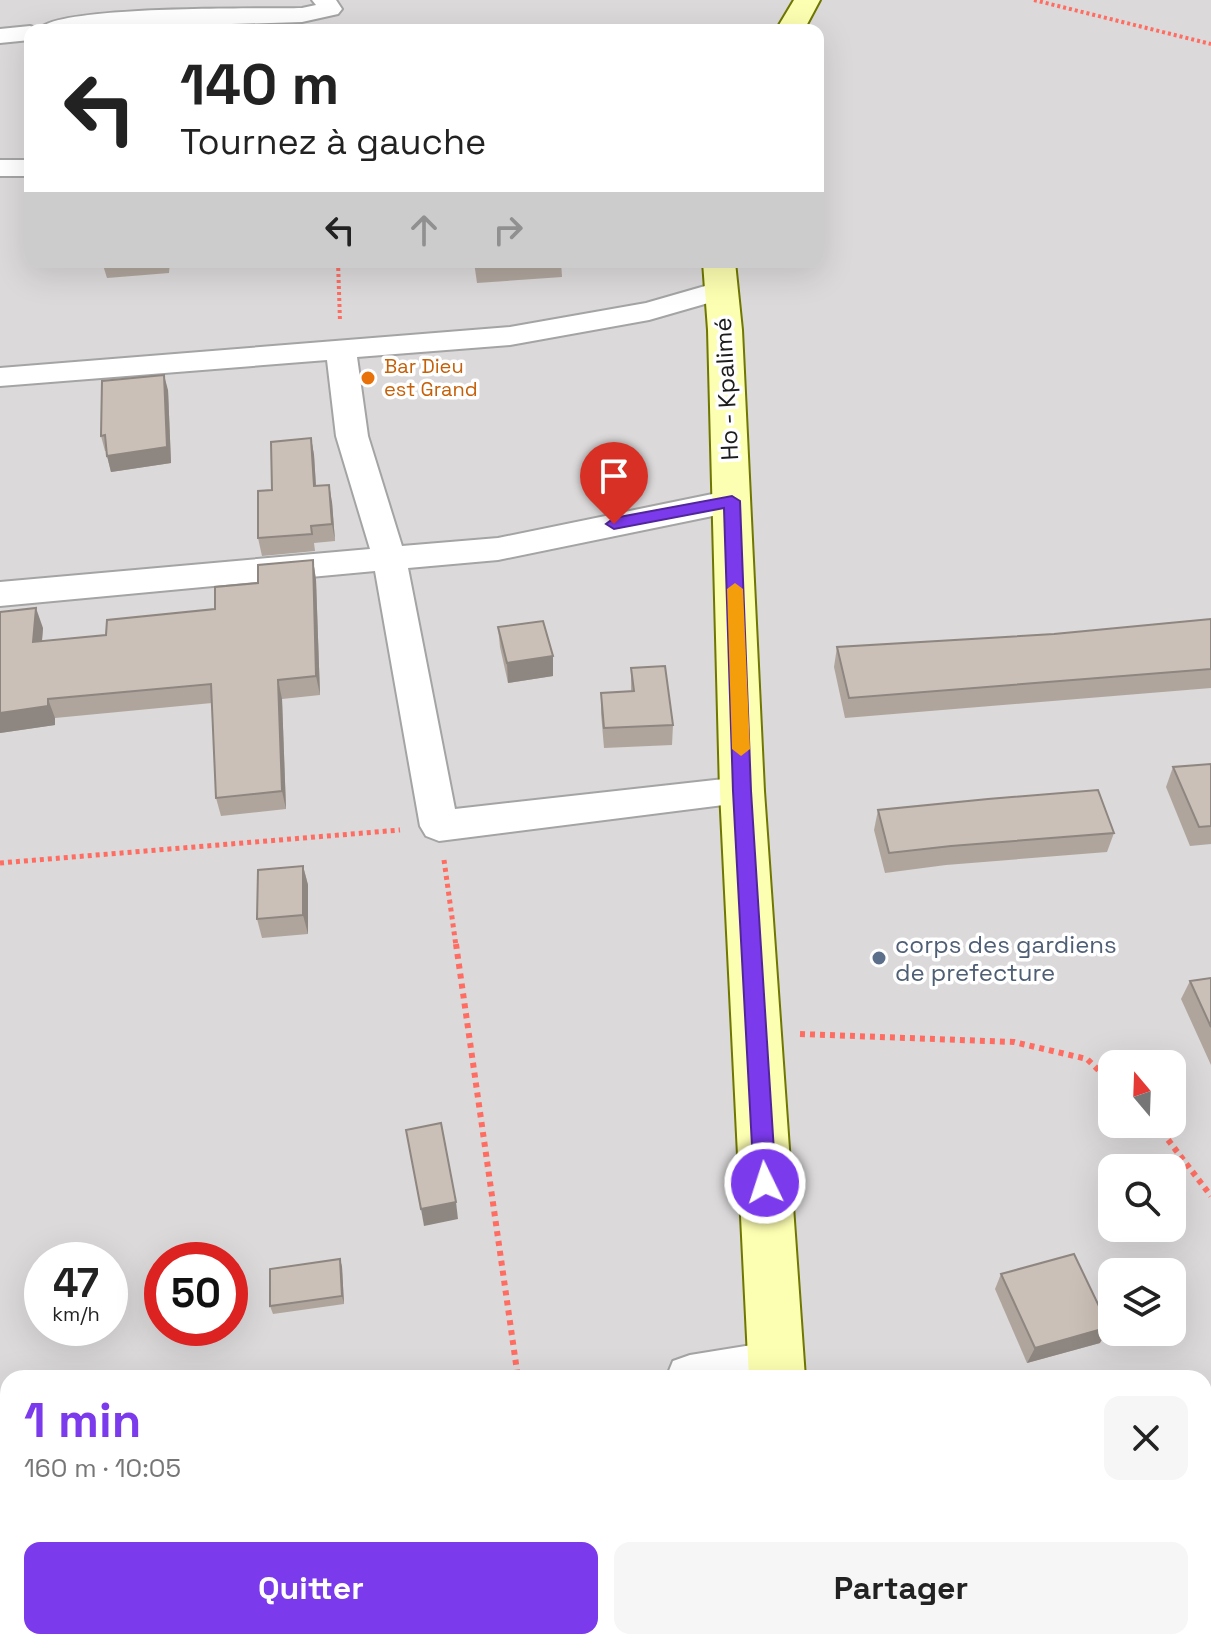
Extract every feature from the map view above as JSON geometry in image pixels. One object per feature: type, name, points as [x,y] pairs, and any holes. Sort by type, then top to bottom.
[{"type":"main road","points":[[793,24],[807,0]]},
{"type":"main road","name":"Ho - Kpalimé","points":[[719,277],[725,330],[742,791],[777,1370]]},
{"type":"street","points":[[89,24],[127,18],[294,16],[330,9],[324,0]]},
{"type":"street","points":[[0,36],[24,34]]},
{"type":"street","points":[[0,168],[24,168]]},
{"type":"street","points":[[0,377],[510,336],[649,311],[719,277]]},
{"type":"street","points":[[341,351],[352,436],[390,561],[439,826],[742,791]]},
{"type":"street","points":[[0,594],[498,549],[732,501]]},
{"type":"path","points":[[1034,0],[1211,44]]},
{"type":"path","points":[[338,268],[341,351]]},
{"type":"path","points":[[0,863],[439,826],[517,1370]]},
{"type":"path","points":[[755,1032],[1014,1042],[1087,1059],[1098,1070]]},
{"type":"path","points":[[1167,1138],[1211,1196]]},
{"type":"shaded area","points":[[0,0],[1211,0],[1211,1370],[0,1370]]},
{"type":"building","points":[[164,375],[167,447],[107,456],[105,435],[101,436],[102,381]]},
{"type":"building","points":[[311,438],[314,486],[329,485],[332,524],[311,526],[312,534],[258,538],[258,491],[272,490],[271,442]]},
{"type":"building","points":[[313,560],[316,676],[278,680],[282,791],[216,798],[211,684],[48,699],[48,706],[0,713],[0,612],[36,608],[33,642],[106,635],[107,620],[215,609],[215,587],[258,583],[258,565]]},
{"type":"building","points":[[1211,619],[1211,669],[849,698],[837,647],[1054,634]]},
{"type":"building","points":[[543,621],[553,656],[507,663],[498,627]]},
{"type":"building","points":[[665,666],[673,725],[604,728],[601,693],[634,691],[631,668]]},
{"type":"building","points":[[1211,764],[1211,826],[1199,827],[1173,767]]},
{"type":"building","points":[[1098,790],[1114,833],[889,853],[878,810],[988,799]]},
{"type":"building","points":[[303,866],[303,915],[257,919],[258,870]]},
{"type":"building","points":[[1211,978],[1211,1027],[1190,981]]},
{"type":"building","points":[[441,1123],[456,1202],[421,1209],[406,1130]]},
{"type":"building","points":[[1074,1254],[1098,1304],[1098,1330],[1035,1348],[1001,1274]]},
{"type":"building","points":[[340,1259],[342,1296],[270,1306],[270,1269]]},
{"type":"slow traffic","points":[[735,589],[741,749]]},
{"type":"place","name":"Bar Dieu est Grand","points":[[368,378]]},
{"type":"place","name":"corps des gardiens de prefecture","points":[[879,958]]},
{"type":"route","points":[[614,524],[732,501],[742,791],[765,1183]]}]
